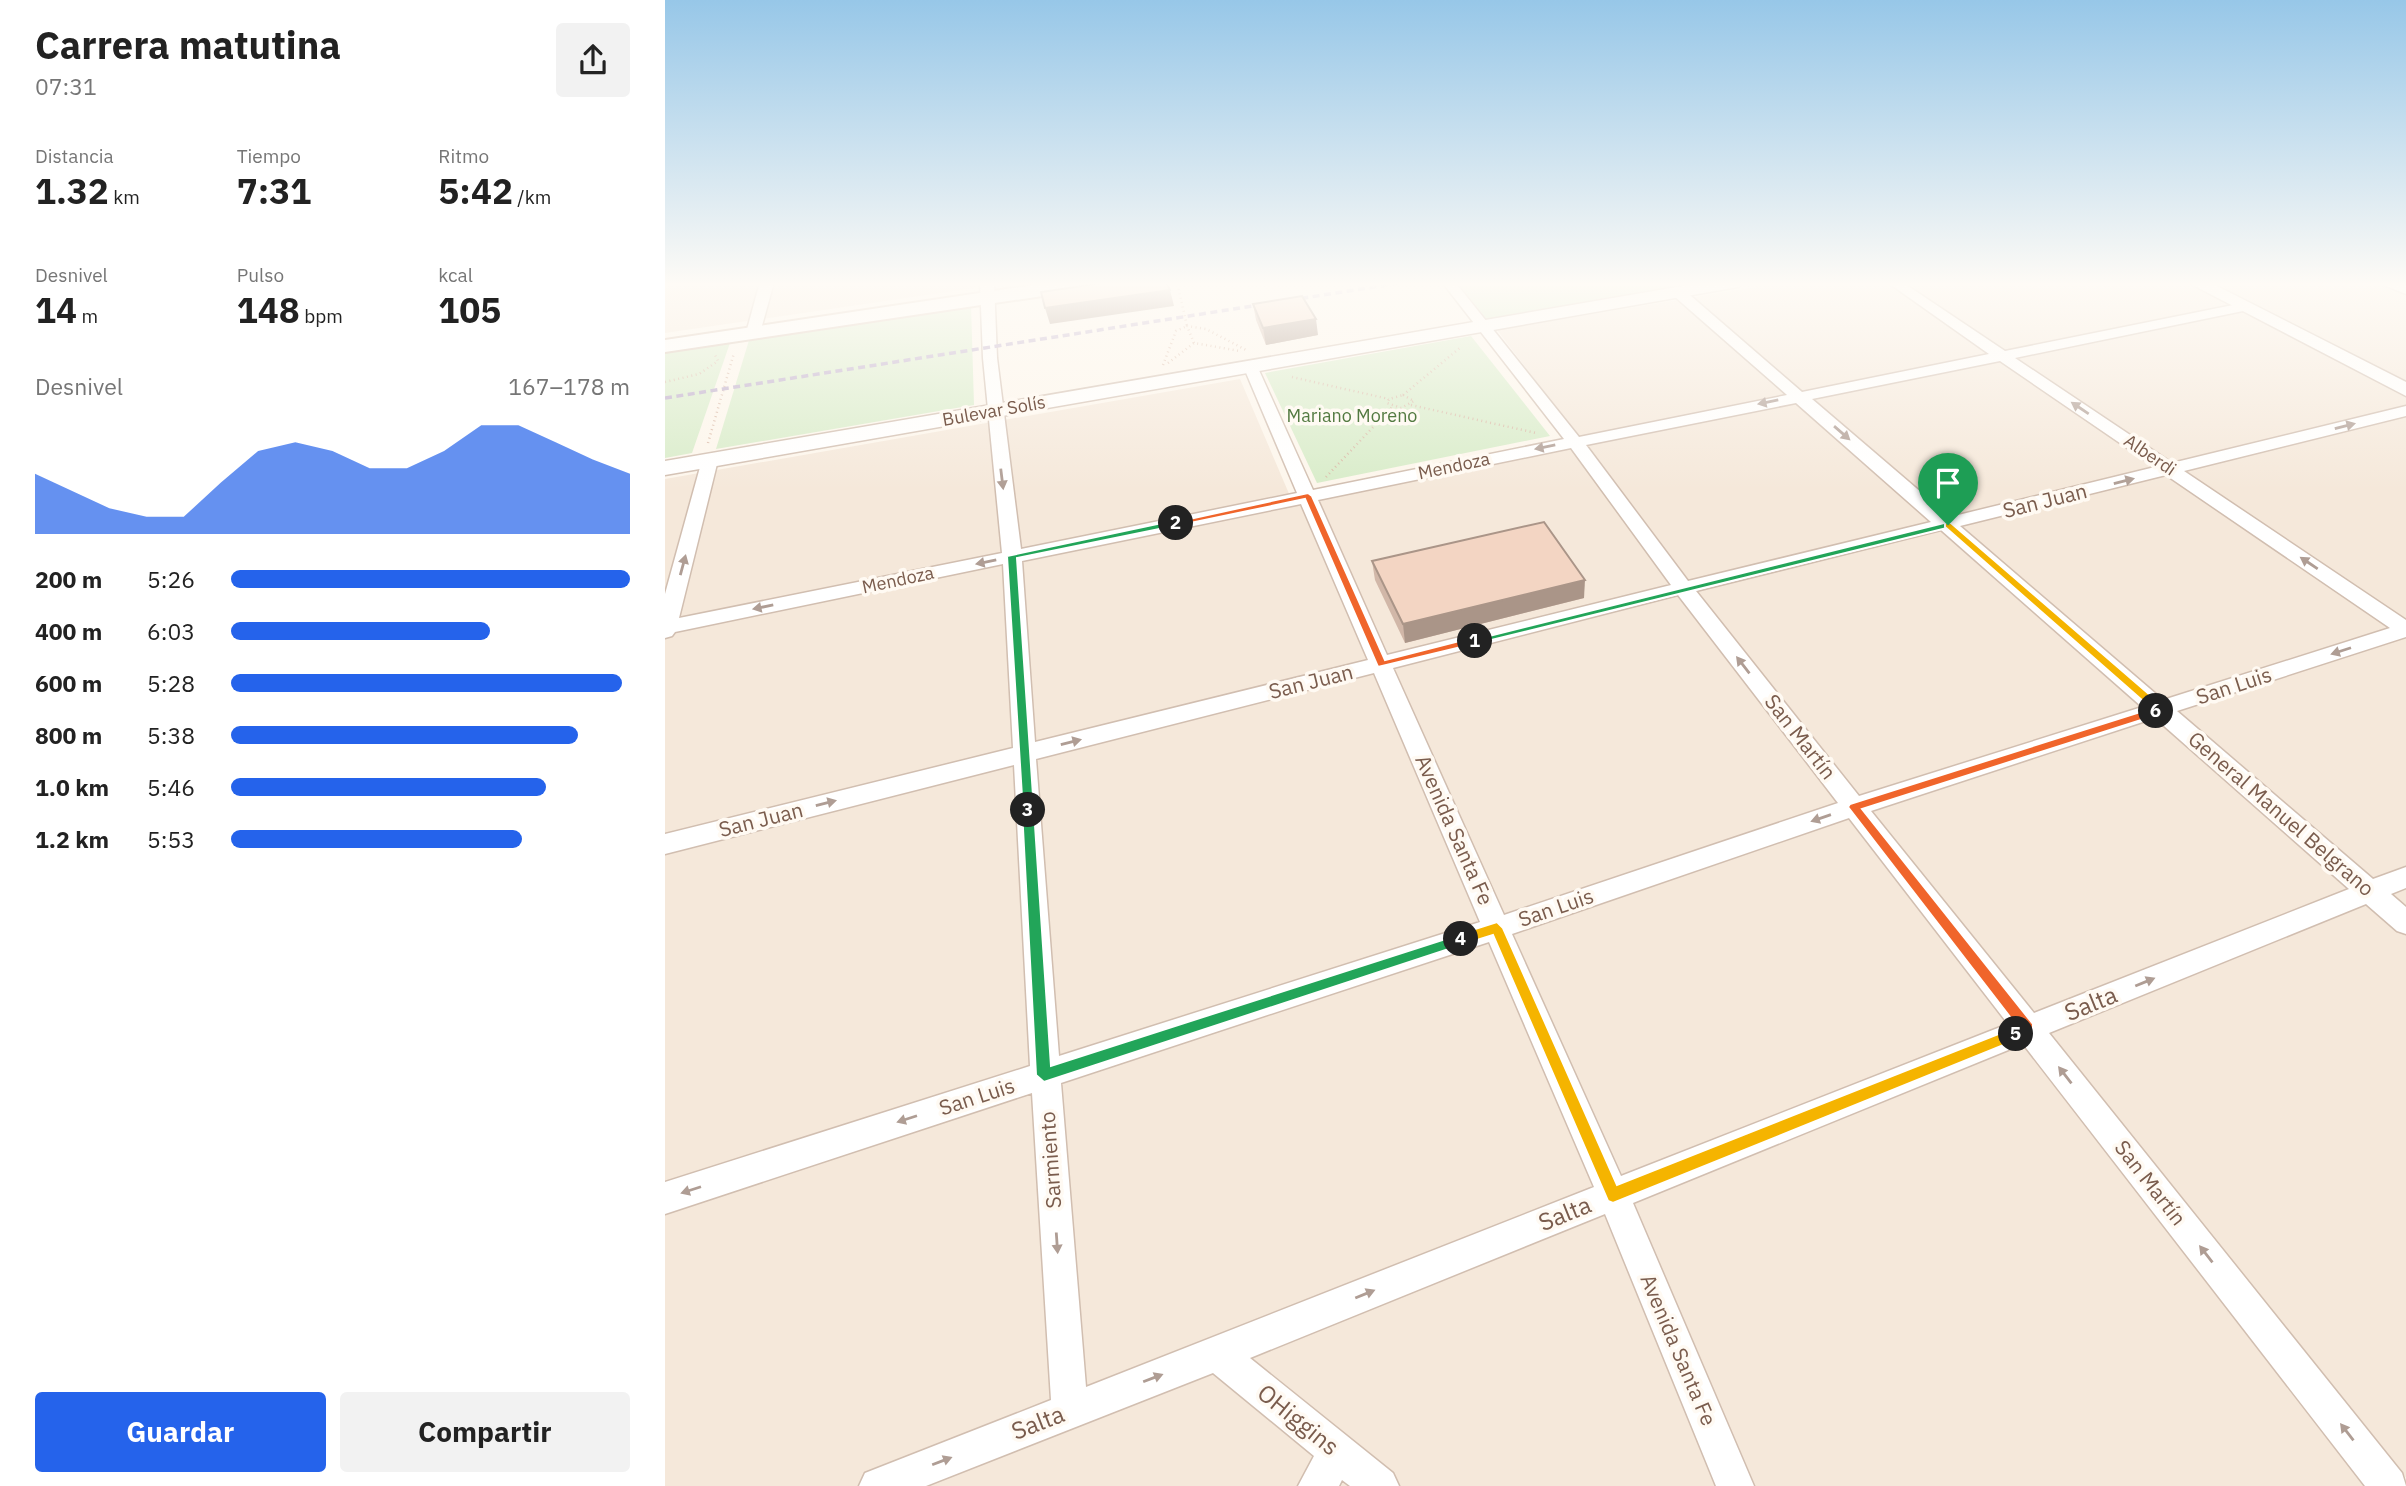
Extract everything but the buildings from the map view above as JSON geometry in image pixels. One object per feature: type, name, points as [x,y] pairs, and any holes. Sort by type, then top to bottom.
[{"type":"street","name":"Sarmiento","points":[[991,351],[994,411],[1012,556],[1044,1075],[1070,1410]]},
{"type":"street","name":"Bulevar Solís","points":[[665,468],[1346,351]]},
{"type":"street","name":"San Martín","points":[[1502,351],[1854,807],[2389,1486]]},
{"type":"street","name":"General Manuel Belgrano","points":[[1747,351],[2406,923]]},
{"type":"street","name":"Alberdi","points":[[1997,351],[2406,629]]},
{"type":"street","name":"Mendoza","points":[[665,628],[2015,351]]},
{"type":"street","points":[[2330,351],[2406,390]]},
{"type":"street","name":"Avenida Santa Fe","points":[[1251,368],[1613,1195],[1735,1486]]},
{"type":"street","name":"San Juan","points":[[665,844],[1683,588],[2406,411]]},
{"type":"street","points":[[665,628],[706,461]]},
{"type":"street","name":"San Luis","points":[[665,1198],[1497,928],[1854,807],[2406,629]]},
{"type":"street","name":"Salta","points":[[878,1486],[1217,1354],[2406,877]]},
{"type":"street","name":"OHiggins","points":[[1217,1354],[1380,1486]]},
{"type":"street","points":[[1317,1486],[1338,1452]]},
{"type":"path","points":[[706,461],[743,351]]},
{"type":"path","points":[[1169,351],[1163,367],[1183,351]]},
{"type":"path","points":[[1249,351],[1281,363]]},
{"type":"path","points":[[1251,368],[1389,399],[1403,395],[1454,351]]},
{"type":"path","points":[[665,382],[689,377],[712,367],[718,358],[712,353]]},
{"type":"path","points":[[1389,399],[1387,403],[1392,407],[1402,408],[1415,401],[1403,395]]},
{"type":"path","points":[[1411,405],[1574,441]]},
{"type":"path","points":[[1308,496],[1392,407]]},
{"type":"shaded area","points":[[1513,351],[2406,351],[2406,1478],[2404,1475],[2387,1486],[665,1486],[665,479],[1240,379],[1293,503],[1583,443]]},
{"type":"green space","points":[[665,351],[727,351],[692,453],[665,458]]},
{"type":"green space","points":[[746,351],[972,351],[974,405],[716,449]]},
{"type":"green space","name":"Mariano Moreno","points":[[1386,351],[1483,351],[1550,436],[1317,483],[1265,373]]},
{"type":"railway","points":[[665,398],[963,351]]},
{"type":"route","points":[[1308,496],[1381,664],[1948,525],[2161,710],[1854,807],[2028,1029],[1613,1195],[1497,928],[1044,1075],[1012,556],[1308,496]]}]
